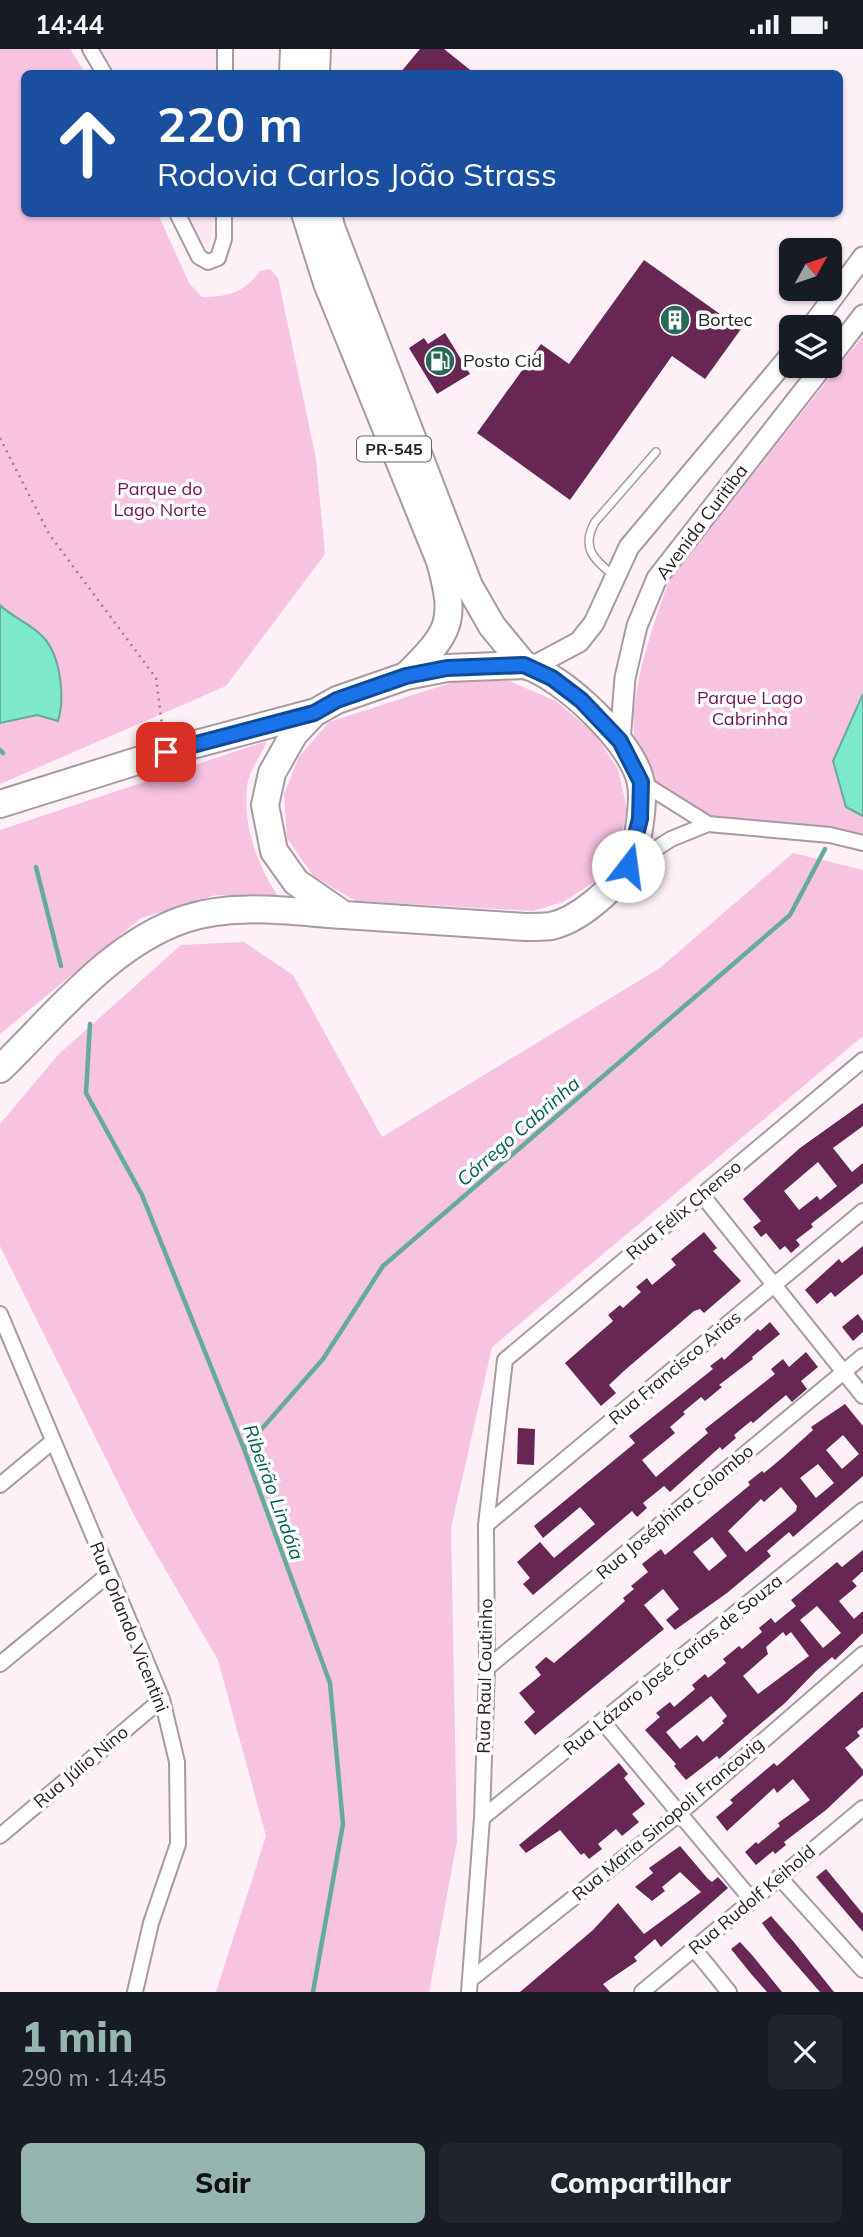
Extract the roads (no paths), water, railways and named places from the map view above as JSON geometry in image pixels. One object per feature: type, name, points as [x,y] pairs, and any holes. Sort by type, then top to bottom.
[{"type":"highway","points":[[293,70],[294,49]]},
{"type":"highway","points":[[316,70],[317,49]]},
{"type":"highway","name":"PR-545","points":[[305,217],[327,282],[440,561],[450,599],[445,631],[432,650],[406,676]]},
{"type":"highway","name":"PR-545","points":[[329,217],[469,586],[492,626],[528,666]]},
{"type":"highway","points":[[0,804],[166,752],[314,713],[337,700],[406,676],[447,668],[528,666],[581,700],[620,741],[641,782],[640,819],[628,866],[607,890],[577,914],[553,926],[525,927],[247,910],[187,918],[143,937],[98,974],[0,1069]]},
{"type":"highway","points":[[314,713],[294,734],[272,773],[265,805],[268,829],[274,851],[296,882],[344,915]]},
{"type":"highway","points":[[0,1053],[53,1017]]},
{"type":"street","points":[[90,49],[102,70]]},
{"type":"street","points":[[225,49],[225,70]]},
{"type":"street","points":[[179,217],[199,257],[208,262],[218,258],[224,239],[224,217]]},
{"type":"street","points":[[820,315],[863,257]]},
{"type":"street","points":[[842,342],[863,315]]},
{"type":"street","name":"Avenida Curitiba","points":[[528,666],[579,642],[594,623],[629,547],[779,368]]},
{"type":"street","name":"Avenida Curitiba","points":[[620,741],[625,678],[637,627],[657,578],[814,378]]},
{"type":"street","points":[[641,782],[708,824],[830,835],[863,843]]},
{"type":"street","points":[[628,866],[671,839],[708,824]]},
{"type":"street","name":"Rua Félix Chenso","points":[[505,1360],[863,1060]]},
{"type":"street","points":[[702,1195],[772,1287],[863,1397]]},
{"type":"street","name":"Rua Francisco Arias","points":[[486,1525],[863,1211]]},
{"type":"street","name":"Rua Orlando Vicentini","points":[[0,1314],[162,1699],[177,1762],[178,1844],[151,1923],[135,1992]]},
{"type":"street","name":"Rua Joséphina Colombo","points":[[487,1668],[863,1356]]},
{"type":"street","name":"Rua Raul Coutinho","points":[[470,1986],[482,1818],[487,1668],[486,1525],[505,1360]]},
{"type":"street","points":[[0,1485],[53,1441]]},
{"type":"street","name":"Rua Lázaro José Carias de Souza","points":[[482,1818],[863,1510]]},
{"type":"street","points":[[0,1664],[108,1574]]},
{"type":"street","name":"Rua Maria Sinopoli Francovig","points":[[470,1986],[679,1814],[863,1654]]},
{"type":"street","name":"Rua Júlio Nino","points":[[0,1836],[162,1699]]},
{"type":"street","points":[[603,1722],[751,1899]]},
{"type":"street","name":"Rua Rudolf Keihold","points":[[642,1992],[863,1808]]},
{"type":"street","points":[[779,1877],[863,1970]]},
{"type":"street","points":[[694,1949],[729,1992]]},
{"type":"lane","points":[[614,576],[591,555],[587,545],[588,534],[656,452]]},
{"type":"waterway","name":"Ribeirão Lindóia","points":[[0,750],[3,753]]},
{"type":"waterway","name":"Córrego Cabrinha","points":[[244,1449],[323,1359],[383,1266],[790,915],[825,849]]},
{"type":"waterway","name":"Ribeirão Lindóia","points":[[36,867],[61,966]]},
{"type":"waterway","name":"Ribeirão Lindóia","points":[[90,1024],[86,1093],[142,1195],[244,1449],[330,1683],[343,1824],[313,1992]]},
{"type":"place","name":"Bortec","points":[[675,320]]},
{"type":"place","name":"Posto Cid","points":[[440,361]]},
{"type":"park label","name":"Parque do Lago Norte","points":[[160,500]]},
{"type":"park label","name":"Parque Lago Cabrinha","points":[[750,708]]}]
